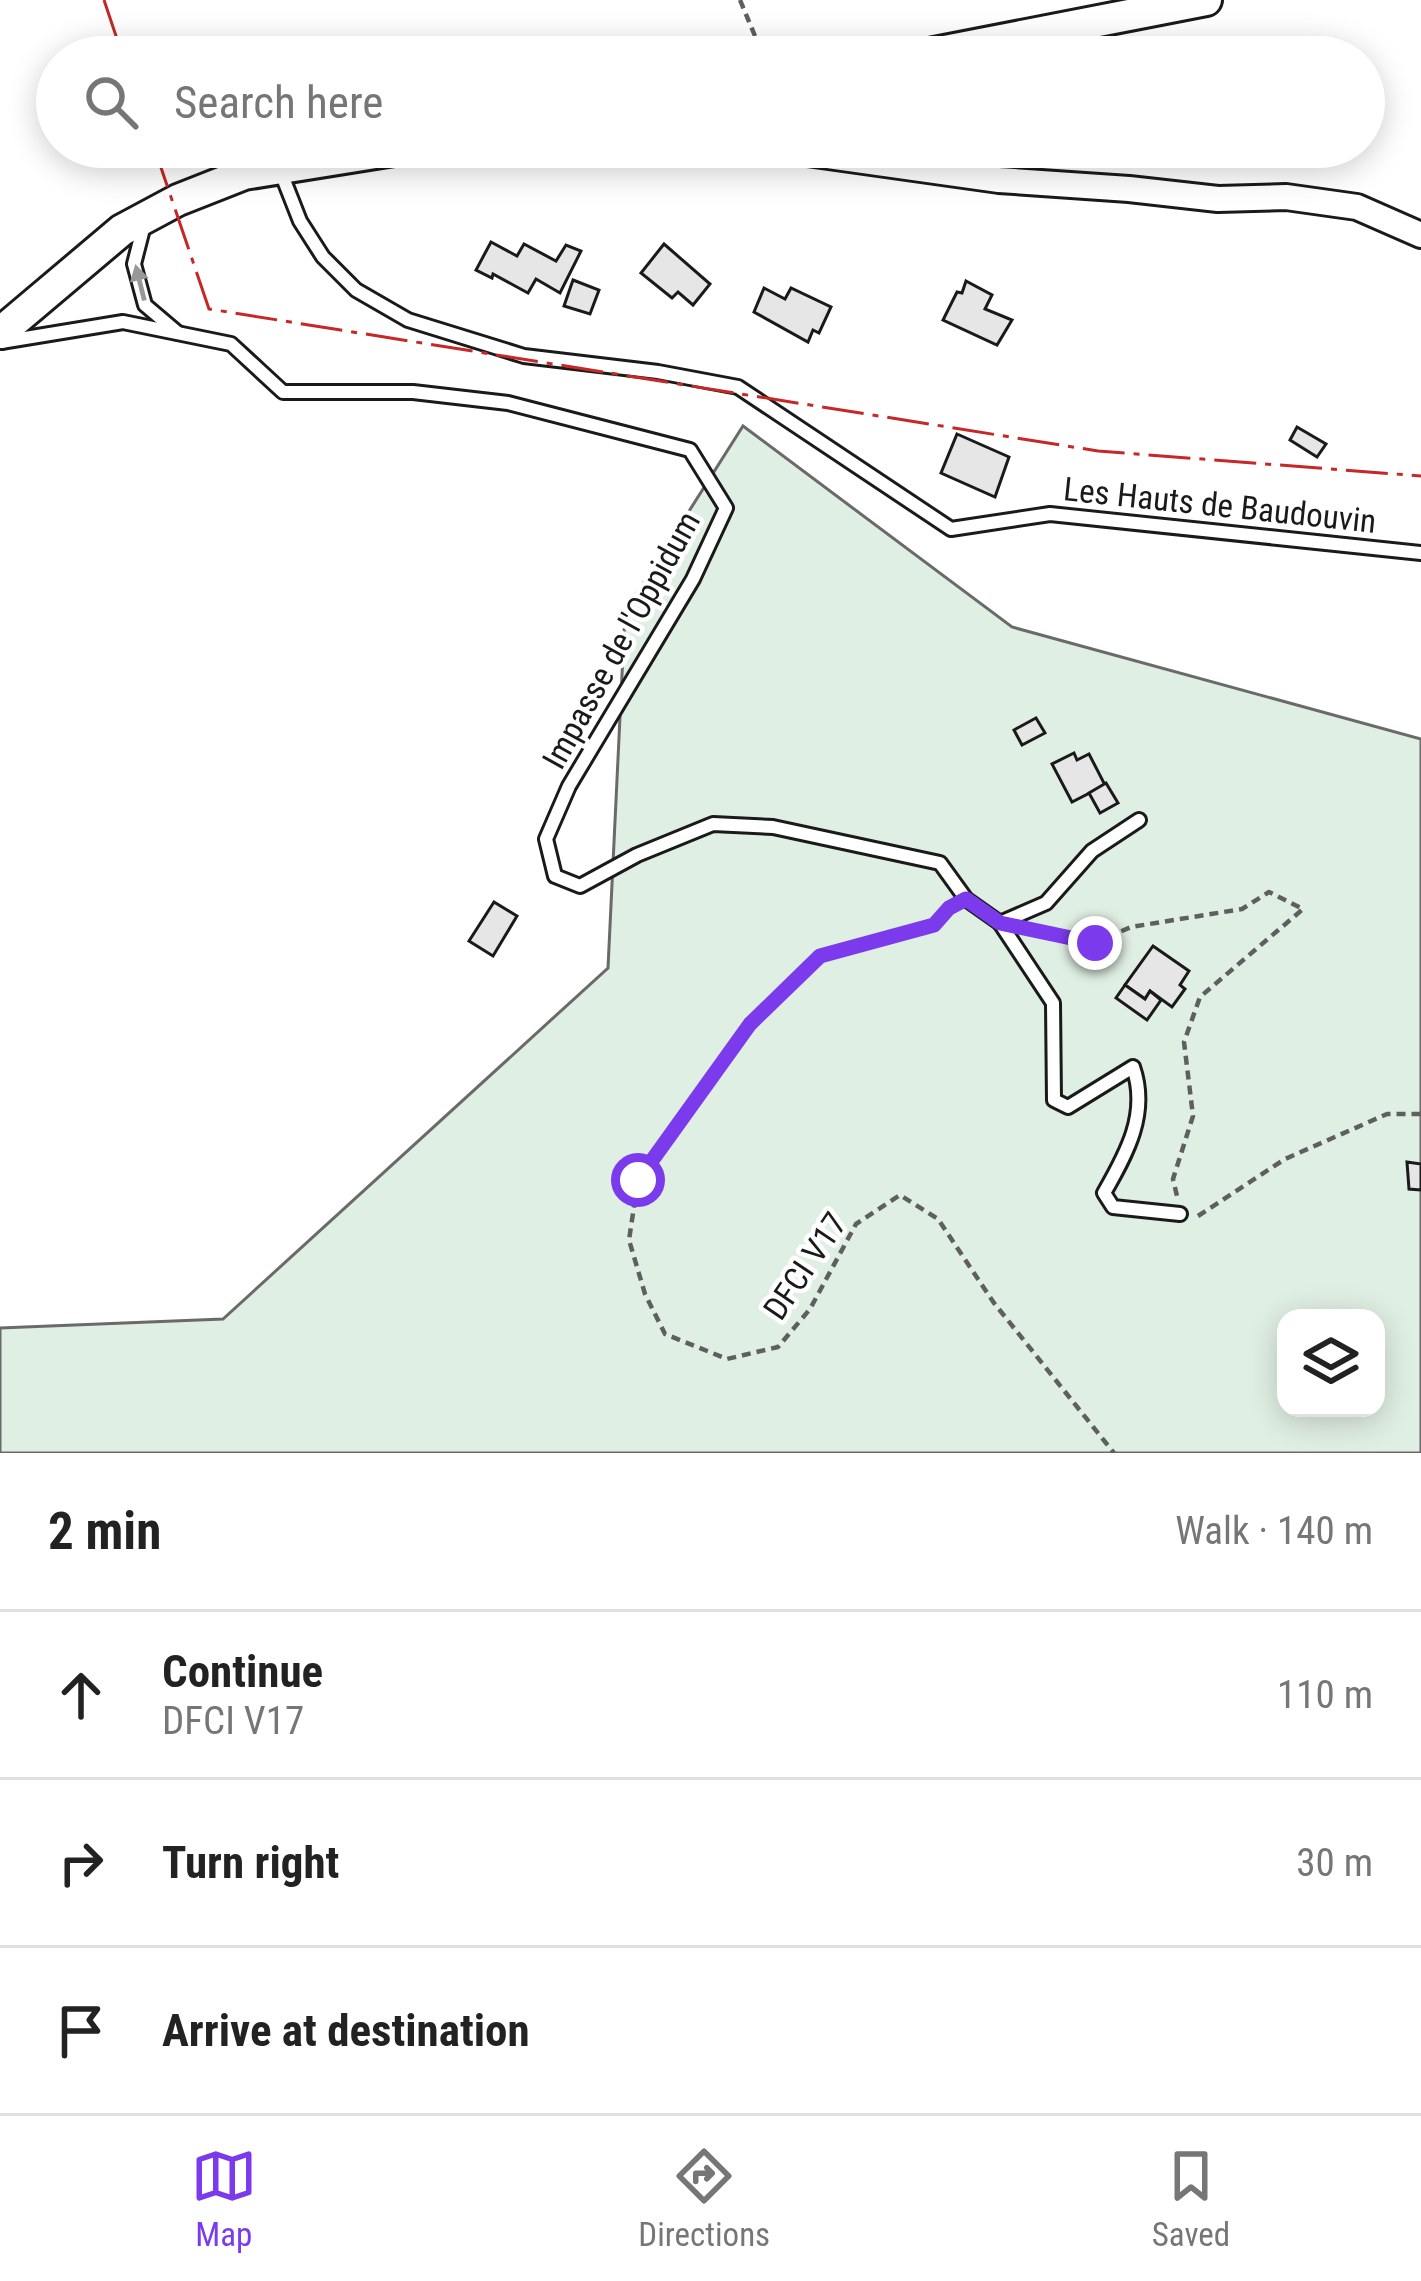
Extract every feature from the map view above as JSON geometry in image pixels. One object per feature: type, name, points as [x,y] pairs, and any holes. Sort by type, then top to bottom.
[{"type":"street","points":[[1022,36],[1206,0]]},
{"type":"street","points":[[0,333],[122,230],[178,200],[244,174],[285,168]]},
{"type":"street","points":[[914,168],[1218,199],[1286,197],[1357,207],[1421,235]]},
{"type":"lane","name":"Les Hauts de Baudouvin","points":[[279,169],[300,220],[323,257],[356,290],[408,320],[524,356],[738,387],[950,529],[1050,514],[1421,553]]},
{"type":"lane","points":[[146,218],[134,264],[145,305],[179,334]]},
{"type":"lane","name":"Impasse de l'Oppidum","points":[[0,342],[123,322],[231,344],[283,392],[413,392],[508,403],[690,450],[726,508],[694,579],[569,785],[546,839],[555,876],[580,886],[713,824],[773,827],[940,863],[966,899],[1000,923]]},
{"type":"lane","points":[[1139,820],[1092,851],[1046,903],[1000,923],[1053,1003],[1054,1100],[1068,1107],[1133,1067],[1139,1086],[1137,1122],[1122,1163],[1104,1193],[1114,1207],[1180,1214]]},
{"type":"path","points":[[740,0],[755,36]]},
{"type":"path","points":[[1000,923],[1095,943],[1131,926],[1242,908],[1269,892],[1304,908],[1200,997],[1184,1042],[1193,1116],[1173,1179],[1180,1214],[1200,1217],[1285,1159],[1387,1114],[1421,1114]]},
{"type":"path","name":"DFCI V17","points":[[966,899],[949,908],[934,925],[820,956],[750,1024],[638,1180],[629,1240],[645,1294],[665,1334],[727,1359],[778,1347],[810,1309],[856,1224],[900,1195],[938,1219],[994,1303],[1114,1453]]},
{"type":"green space","points":[[743,426],[1012,627],[1421,739],[1421,1453],[0,1453],[0,1328],[223,1319],[608,968],[625,612]]},
{"type":"building","points":[[491,242],[517,256],[524,244],[556,261],[566,245],[581,251],[560,293],[536,279],[528,293],[476,270]]},
{"type":"building","points":[[664,244],[710,284],[693,305],[678,292],[672,298],[641,273]]},
{"type":"building","points":[[573,280],[599,290],[590,314],[564,306]]},
{"type":"building","points":[[966,281],[992,295],[985,309],[1012,320],[997,345],[943,320]]},
{"type":"building","points":[[764,288],[785,299],[791,288],[831,307],[819,333],[813,330],[808,342],[754,312]]},
{"type":"building","points":[[1297,427],[1326,444],[1317,457],[1290,440]]},
{"type":"building","points":[[957,434],[1009,457],[995,497],[941,473]]},
{"type":"building","points":[[1036,718],[1045,733],[1022,745],[1014,730]]},
{"type":"building","points":[[1074,753],[1077,760],[1089,754],[1105,785],[1072,802],[1052,764]]},
{"type":"building","points":[[1106,783],[1118,803],[1100,813],[1089,793]]},
{"type":"building","points":[[494,902],[517,916],[493,956],[469,941]]},
{"type":"building","points":[[1153,946],[1189,971],[1180,985],[1185,989],[1172,1007],[1150,991],[1145,999],[1125,985]]},
{"type":"building","points":[[1125,985],[1145,999],[1150,991],[1161,1000],[1147,1020],[1116,998]]},
{"type":"building","points":[[1407,1162],[1421,1164],[1421,1190],[1409,1189]]},
{"type":"power","points":[[104,0],[116,36]]},
{"type":"power","points":[[161,168],[209,309],[1098,451],[1421,476]]},
{"type":"route","points":[[638,1180],[750,1024],[820,956],[934,925],[949,908],[966,899],[1000,923],[1095,943]]}]
